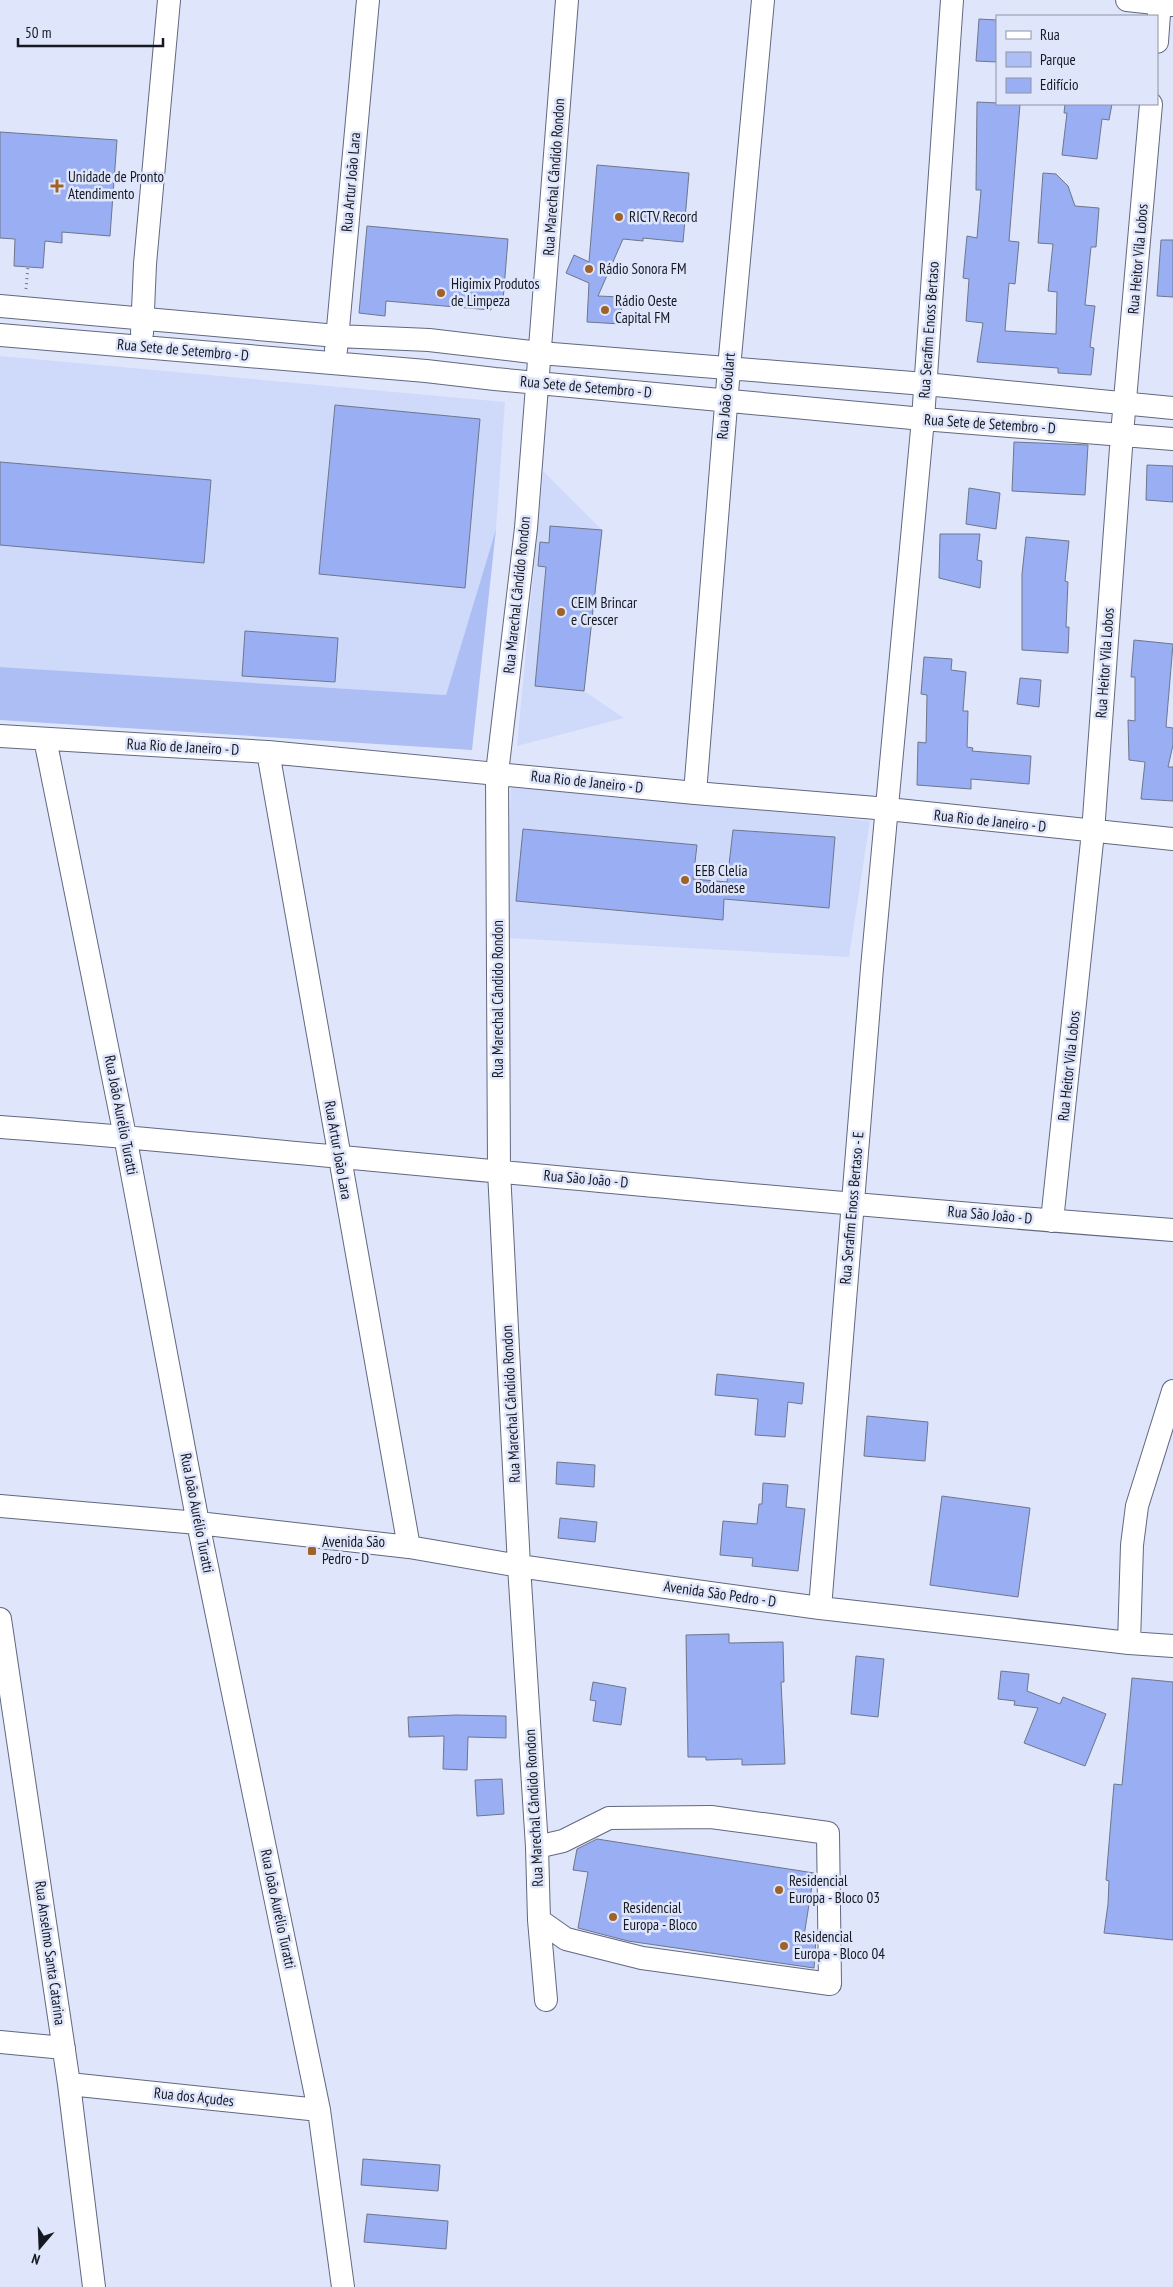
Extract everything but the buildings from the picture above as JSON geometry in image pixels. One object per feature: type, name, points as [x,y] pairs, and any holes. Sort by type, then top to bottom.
[{"type":"street","points":[[142,346],[145,264],[169,0]]},
{"type":"street","name":"Rua Artur João Lara","points":[[335,364],[368,0]]},
{"type":"street","name":"Rua Marechal Cândido Rondon","points":[[546,2000],[539,1920],[538,1847],[518,1566],[499,1171],[497,773],[526,528],[567,0]]},
{"type":"street","name":"Rua João Goulart","points":[[696,793],[728,368],[764,0]]},
{"type":"street","name":"Rua Serafim Enoss Bertaso","points":[[888,809],[923,419],[952,0]]},
{"type":"street","points":[[1127,0],[1165,3],[1158,37]]},
{"type":"street","name":"Rua Heitor Vila Lobos","points":[[1052,1221],[1093,832],[1122,434],[1151,105]]},
{"type":"street","name":"Rua Sete de Setembro - D","points":[[0,306],[337,336],[429,340],[540,353],[924,384],[1173,408]]},
{"type":"street","name":"Rua Sete de Setembro - D","points":[[0,335],[426,371],[923,419],[1173,439]]},
{"type":"street","points":[[426,371],[429,340]]},
{"type":"street","name":"Rua Rio de Janeiro - D","points":[[0,736],[268,752],[696,793],[888,809],[1173,839]]},
{"type":"street","name":"Rua João Aurélio Turatti","points":[[45,739],[125,1136],[198,1523],[320,2110],[343,2287]]},
{"type":"street","name":"Rua Artur João Lara","points":[[268,752],[409,1547]]},
{"type":"street","name":"Rua Serafim Enoss Bertaso - E","points":[[820,1608],[852,1202],[888,809]]},
{"type":"street","name":"Rua São João - D","points":[[0,1127],[125,1136],[1052,1221],[1173,1230]]},
{"type":"street","points":[[1129,1643],[1132,1545],[1137,1506],[1173,1392]]},
{"type":"street","name":"Avenida São Pedro - D","points":[[0,1506],[198,1523],[409,1547],[518,1566],[820,1608],[1129,1643],[1173,1646]]},
{"type":"street","name":"Rua Anselmo Santa Catarina","points":[[0,1619],[64,2048],[94,2287]]},
{"type":"street","points":[[538,1847],[563,1840],[609,1818],[711,1817],[828,1833],[830,1984],[642,1958],[614,1952],[566,1939],[539,1920]]},
{"type":"street","points":[[0,2042],[64,2048]]},
{"type":"street","name":"Rua dos Açudes","points":[[69,2084],[320,2110]]},
{"type":"shaded area","points":[[0,356],[505,402],[496,529],[446,695],[0,667]]},
{"type":"shaded area","name":"CEIM Brincar e Crescer","points":[[543,471],[602,530],[584,691],[624,718],[517,746]]},
{"type":"shaded area","name":"EEB Clelia Bodanese","points":[[511,785],[870,821],[849,957],[506,938]]},
{"type":"green space","points":[[496,529],[472,750],[0,720],[0,667],[446,695]]},
{"type":"place","name":"Unidade de Pronto Atendimento","points":[[57,186]]},
{"type":"place","name":"RICTV Record","points":[[619,217]]},
{"type":"place","name":"Rádio Sonora FM","points":[[589,269]]},
{"type":"place","name":"Higimix Produtos de Limpeza","points":[[441,293]]},
{"type":"place","name":"Rádio Oeste Capital FM","points":[[605,310]]},
{"type":"place","name":"CEIM Brincar e Crescer","points":[[561,612]]},
{"type":"place","name":"EEB Clelia Bodanese","points":[[685,880]]},
{"type":"place","name":"Avenida São Pedro - D","points":[[312,1551]]},
{"type":"place","name":"Residencial Europa - Bloco 03","points":[[779,1890]]},
{"type":"place","name":"Residencial Europa - Bloco","points":[[613,1917]]},
{"type":"place","name":"Residencial Europa - Bloco 04","points":[[784,1946]]}]
